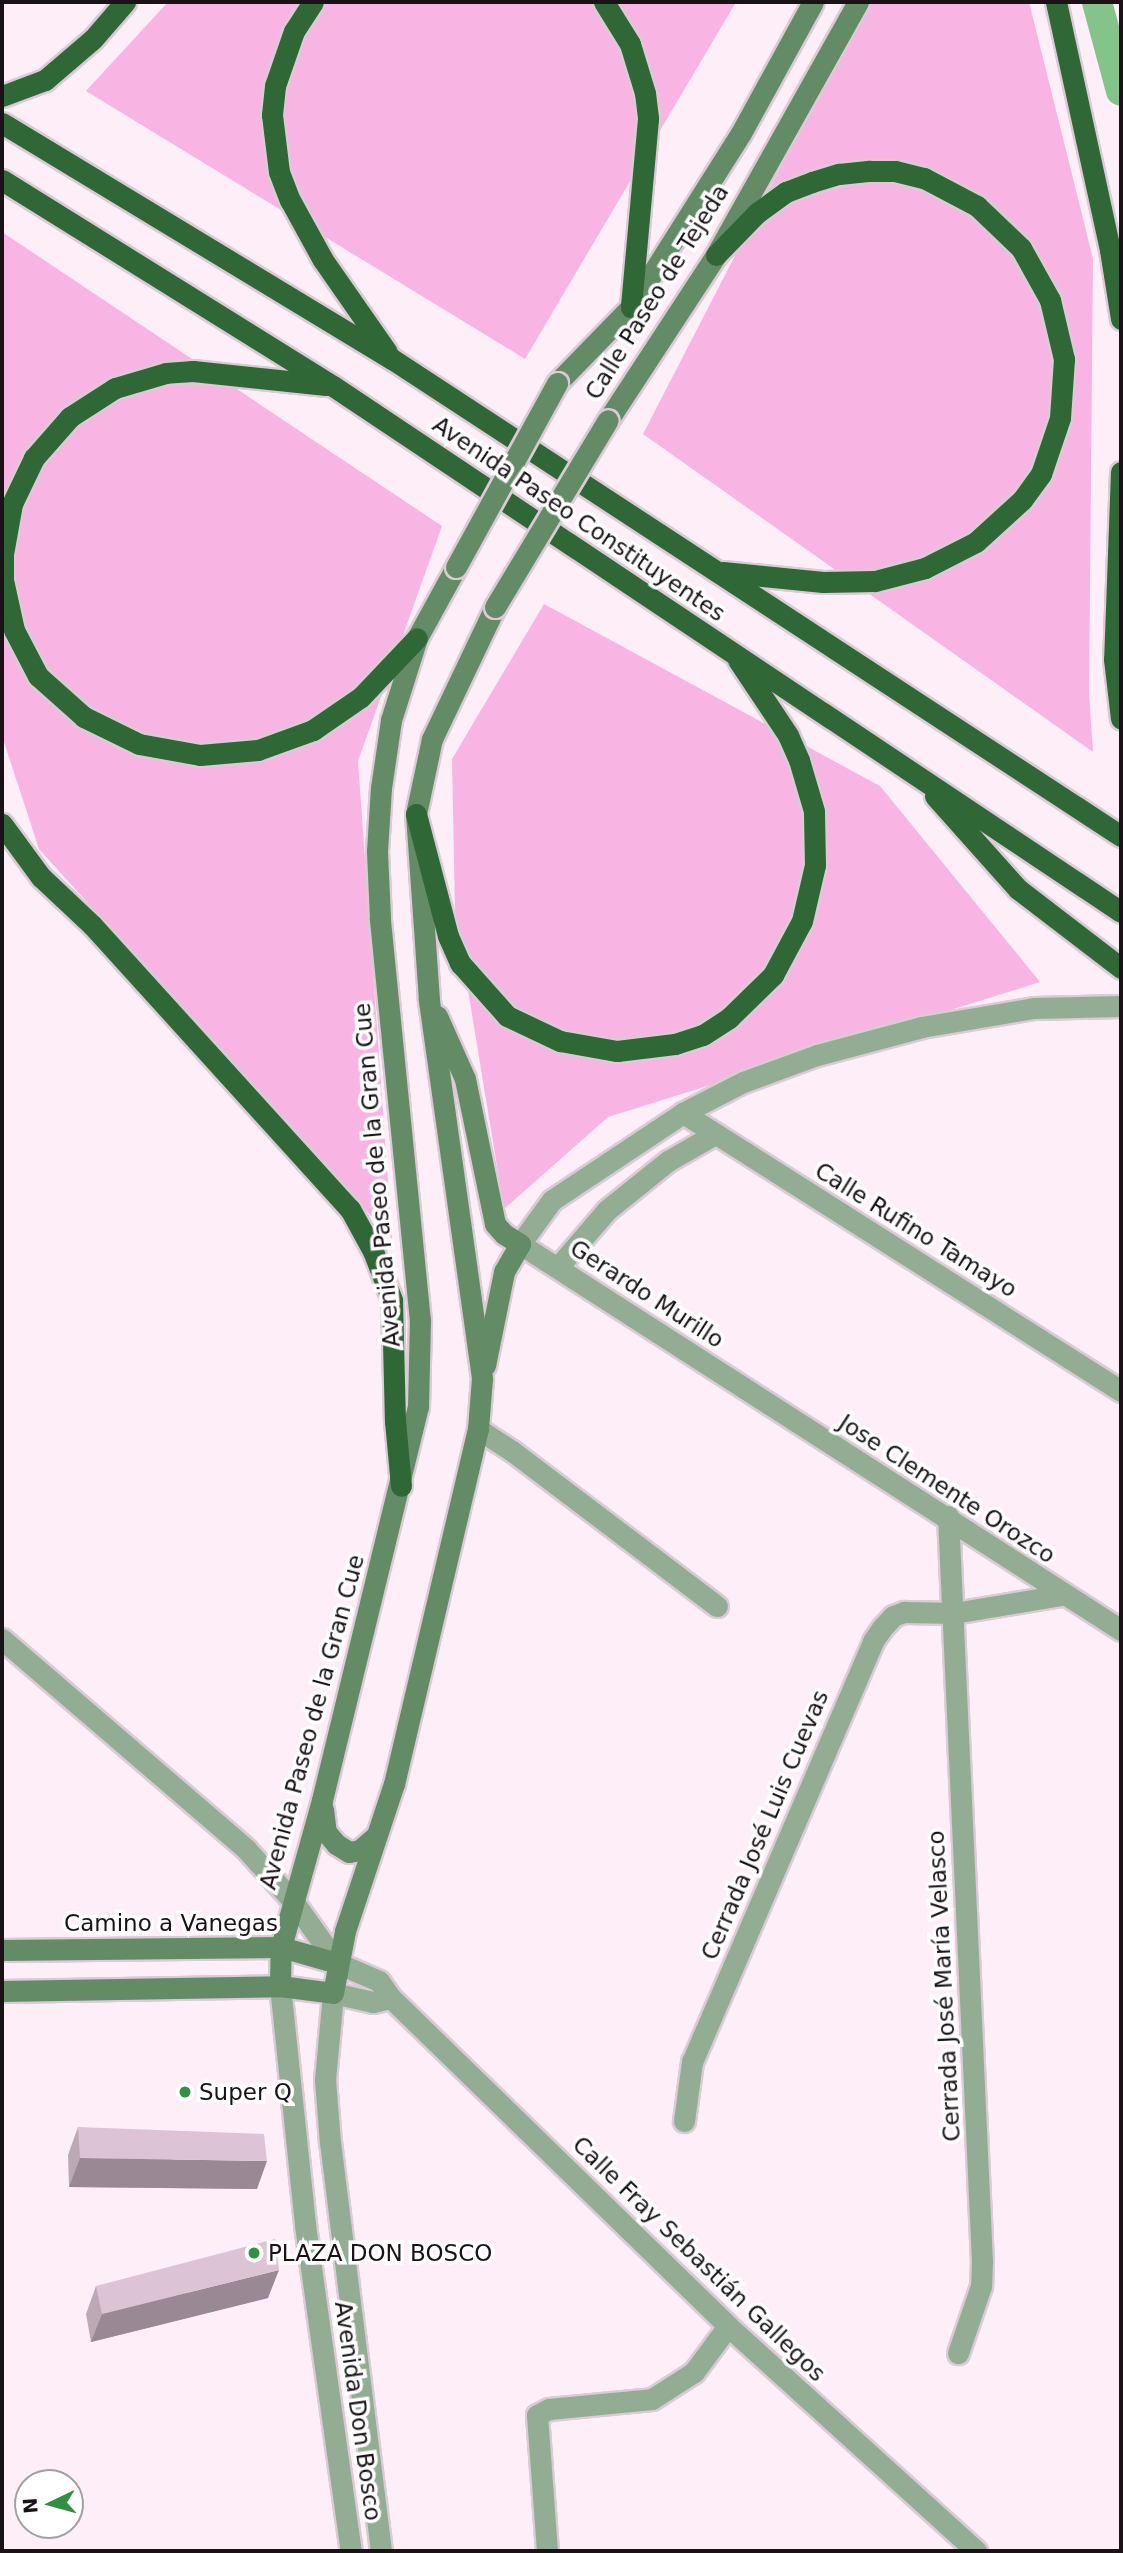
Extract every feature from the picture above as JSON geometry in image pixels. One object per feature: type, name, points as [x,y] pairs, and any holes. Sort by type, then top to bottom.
[{"type":"highway","points":[[2,96],[44,80],[93,39],[125,2]]},
{"type":"highway","points":[[313,2],[294,31],[275,86],[272,115],[279,172],[290,200],[323,260],[392,359]]},
{"type":"highway","points":[[604,2],[630,44],[645,93],[648,119],[631,307]]},
{"type":"highway","points":[[1056,2],[1110,250],[1121,319]]},
{"type":"highway","name":"Avenida Paseo Constituyentes","points":[[2,123],[392,359],[1121,836]]},
{"type":"highway","points":[[716,255],[757,213],[786,192],[811,182],[839,174],[870,171],[895,171],[924,178],[977,206],[1021,248],[1050,300],[1059,329],[1064,379],[1060,418],[1041,474],[1000,522],[949,558],[900,576],[849,583],[718,572]]},
{"type":"highway","name":"Avenida Paseo Constituyentes","points":[[2,180],[333,386],[1121,912]]},
{"type":"highway","points":[[333,386],[193,371],[166,373],[115,388],[80,409],[51,436],[34,458],[12,504],[4,541],[3,580],[14,631],[38,676],[84,717],[139,744],[200,755],[258,750],[313,730],[361,697],[416,638]]},
{"type":"highway","points":[[1121,472],[1114,659],[1121,719]]},
{"type":"highway","points":[[415,814],[448,936],[460,963],[507,1016],[560,1041],[607,1050],[646,1050],[703,1035],[729,1018],[773,975],[802,921],[816,865],[814,811],[799,760],[788,735],[733,652]]},
{"type":"highway","points":[[914,774],[1018,889],[1121,968]]},
{"type":"highway","points":[[2,824],[41,877],[93,926],[350,1209],[373,1251],[392,1300],[395,1421],[401,1486]]},
{"type":"main road","name":"Calle Paseo de Tejeda","points":[[456,567],[556,383],[631,307],[741,133],[813,2]]},
{"type":"main road","name":"Calle Paseo de Tejeda","points":[[415,814],[432,739],[495,607],[608,420],[716,255],[858,2]]},
{"type":"main road","name":"Avenida Paseo de la Gran Cue","points":[[280,1986],[281,1947],[322,1800],[401,1486],[418,1407],[420,1321],[380,918],[377,851],[381,788],[391,719],[416,638],[456,567]]},
{"type":"main road","points":[[415,814],[429,1000],[482,1378]]},
{"type":"main road","points":[[2,1991],[280,1986],[333,1993],[337,1963],[394,1784],[478,1429],[482,1378],[504,1272],[520,1244],[504,1234],[495,1223],[465,1079],[429,1000]]},
{"type":"main road","points":[[322,1800],[326,1832],[336,1844],[349,1852],[360,1850],[376,1835]]},
{"type":"main road","name":"Camino a Vanegas","points":[[2,1950],[281,1947],[337,1963]]},
{"type":"street","points":[[520,1244],[552,1199],[684,1113],[743,1082],[817,1055],[922,1027],[1034,1008],[1121,1006]]},
{"type":"street","name":"Calle Rufino Tamayo","points":[[684,1113],[1121,1391]]},
{"type":"street","points":[[558,1267],[607,1210],[668,1161],[715,1134]]},
{"type":"street","name":"Gerardo Murillo","points":[[520,1244],[745,1389]]},
{"type":"street","name":"Jose Clemente Orozco","points":[[745,1389],[787,1418],[948,1517],[1062,1595],[1121,1630]]},
{"type":"street","points":[[478,1429],[512,1451],[718,1606]]},
{"type":"street","name":"Cerrada José María Velasco","points":[[948,1517],[982,2261],[981,2286],[958,2353]]},
{"type":"street","points":[[954,1612],[1062,1595]]},
{"type":"street","name":"Cerrada José Luis Cuevas","points":[[684,2121],[692,2062],[873,1641],[893,1616],[904,1612],[954,1612]]},
{"type":"street","points":[[2,1639],[246,1849],[293,1901],[337,1963]]},
{"type":"street","name":"Calle Fray Sebastián Gallegos","points":[[337,1963],[379,1981],[391,1998],[727,2326],[976,2551]]},
{"type":"street","name":"Avenida Don Bosco","points":[[280,1986],[303,2212],[351,2551]]},
{"type":"street","points":[[333,1993],[373,2002],[391,1998]]},
{"type":"street","name":"Avenida Don Bosco","points":[[333,1993],[327,2044],[326,2109],[381,2551]]},
{"type":"street","points":[[547,2551],[537,2415],[549,2409],[652,2399],[694,2372],[727,2326]]},
{"type":"shaded area","points":[[168,2],[736,2],[525,359],[86,91]]},
{"type":"shaded area","points":[[866,2],[1029,2],[1093,259],[1089,692],[1093,752],[643,434]]},
{"type":"shaded area","points":[[2,232],[442,526],[358,761],[392,1239],[39,849],[2,736]]},
{"type":"shaded area","points":[[544,604],[880,786],[1040,982],[608,1117],[504,1209],[455,911],[452,759]]},
{"type":"building","points":[[78,2127],[264,2134],[267,2161],[80,2158]]},
{"type":"building","points":[[275,2239],[279,2270],[102,2314],[96,2286]]},
{"type":"waterway","points":[[1097,2],[1121,91]]},
{"type":"place","name":"Super Q","points":[[185,2092]]},
{"type":"place","name":"PLAZA DON BOSCO","points":[[254,2253]]}]
